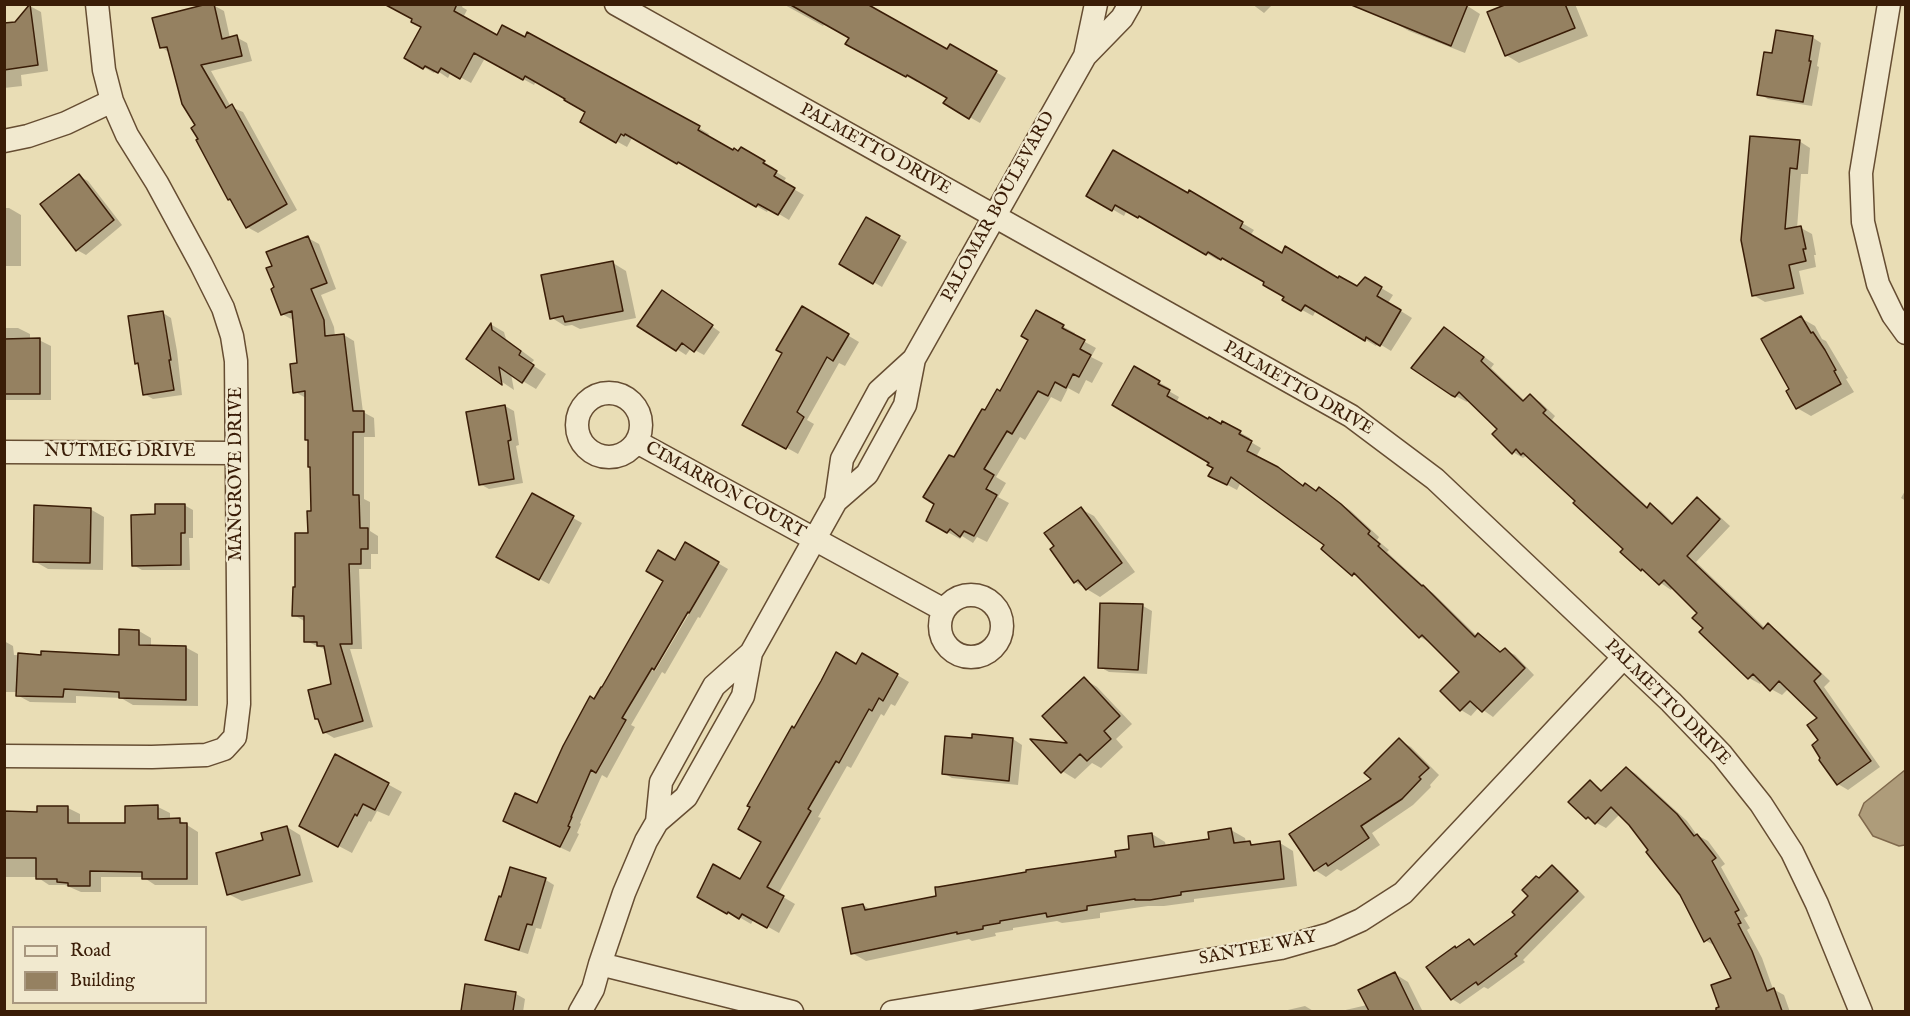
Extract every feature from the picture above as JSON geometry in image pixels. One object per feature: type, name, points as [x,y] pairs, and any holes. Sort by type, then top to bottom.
[{"type":"street","name":"MANGROVE DRIVE","points":[[4,756],[206,755],[224,749],[235,737],[239,704],[236,361],[232,336],[223,308],[157,183],[127,135],[112,101],[104,70],[97,4]]},
{"type":"street","name":"PALMETTO DRIVE","points":[[616,4],[1351,416],[1435,480],[1671,702],[1722,754],[1761,804],[1792,852],[1861,1011]]},
{"type":"street","name":"PALOMAR BOULEVARD","points":[[1085,56],[1096,4]]},
{"type":"street","name":"PALOMAR BOULEVARD","points":[[580,1011],[593,989],[624,893],[646,841],[657,822],[687,797],[743,696],[751,653],[836,501],[867,474],[904,405],[914,359],[993,216],[1085,56],[1122,18],[1130,4]]},
{"type":"street","points":[[1889,4],[1861,173],[1863,222],[1878,284],[1893,315],[1905,333]]},
{"type":"street","points":[[4,141],[28,136],[66,123],[112,101]]},
{"type":"street","name":"CIMARRON COURT","points":[[637,442],[944,610]]},
{"type":"street","name":"NUTMEG DRIVE","points":[[4,452],[236,453]]},
{"type":"street","name":"SANTEE WAY","points":[[892,1011],[1281,948],[1330,934],[1361,920],[1403,892],[1623,658]]},
{"type":"street","points":[[600,964],[792,1011]]},
{"type":"street","name":"PALOMAR BOULEVARD","points":[[593,989],[597,1011]]},
{"type":"shaded area","points":[[1905,770],[1905,845],[1899,846],[1873,836],[1859,815],[1864,803]]},
{"type":"building","points":[[30,4],[38,65],[4,70],[4,23],[15,22]]},
{"type":"building","points":[[214,4],[222,39],[237,35],[242,56],[201,65],[226,108],[232,104],[287,204],[246,228],[230,199],[228,200],[196,140],[198,139],[191,128],[195,125],[182,104],[167,47],[160,48],[152,18]]},
{"type":"building","points":[[384,4],[457,4],[454,11],[497,35],[502,25],[525,37],[527,32],[700,126],[698,130],[733,150],[734,148],[738,151],[741,147],[765,161],[763,163],[777,171],[774,176],[795,188],[778,215],[758,204],[756,207],[625,134],[624,136],[621,134],[616,143],[580,122],[585,112],[565,99],[525,76],[523,80],[474,53],[460,79],[441,68],[438,73],[425,66],[423,69],[404,58],[421,27],[411,22],[412,19]]},
{"type":"building","points":[[789,4],[867,4],[947,49],[950,44],[997,71],[969,119],[943,103],[947,98],[845,44],[849,38]]},
{"type":"building","points":[[1349,4],[1468,4],[1451,46]]},
{"type":"building","points":[[1507,4],[1565,4],[1575,28],[1505,56],[1487,12]]},
{"type":"building","points":[[1776,30],[1813,36],[1803,102],[1757,95],[1764,52],[1772,53]]},
{"type":"building","points":[[1750,136],[1800,140],[1797,169],[1790,168],[1785,229],[1801,226],[1806,249],[1803,249],[1806,261],[1789,265],[1794,288],[1752,296],[1741,240]]},
{"type":"building","points":[[1113,150],[1188,193],[1189,190],[1243,222],[1240,228],[1282,253],[1285,246],[1338,278],[1339,276],[1357,286],[1365,277],[1382,287],[1377,296],[1401,310],[1380,346],[1366,337],[1365,341],[1305,305],[1301,311],[1282,300],[1284,297],[1263,285],[1264,282],[1222,258],[1221,260],[1208,252],[1206,255],[1139,216],[1138,218],[1115,205],[1112,211],[1086,196]]},
{"type":"building","points":[[79,174],[114,220],[76,251],[40,204]]},
{"type":"building","points":[[866,217],[900,236],[873,284],[839,264]]},
{"type":"building","points":[[308,236],[327,283],[311,289],[324,320],[325,336],[344,334],[353,411],[364,411],[364,432],[353,432],[353,495],[359,495],[360,528],[368,528],[368,549],[361,549],[361,564],[349,564],[352,644],[340,644],[363,721],[323,733],[318,719],[315,719],[308,690],[331,684],[324,646],[317,646],[317,642],[304,642],[304,616],[292,616],[293,587],[295,587],[295,533],[308,533],[307,511],[311,511],[308,440],[305,440],[305,391],[293,393],[290,364],[297,363],[292,311],[281,315],[271,289],[274,287],[266,268],[272,266],[266,252]]},
{"type":"building","points":[[613,261],[623,311],[565,322],[563,316],[550,319],[541,275]]},
{"type":"building","points":[[662,290],[713,325],[694,352],[682,343],[676,351],[637,326]]},
{"type":"building","points":[[802,306],[849,334],[833,361],[827,357],[797,412],[804,417],[786,449],[742,425],[782,353],[776,350]]},
{"type":"building","points":[[1036,310],[1064,325],[1062,328],[1085,340],[1080,349],[1091,355],[1079,377],[1073,374],[1066,388],[1055,382],[1048,396],[1038,391],[1012,434],[1007,431],[984,469],[994,475],[986,489],[997,495],[974,536],[964,531],[960,537],[950,529],[947,533],[926,521],[934,504],[923,497],[949,455],[954,457],[982,409],[985,410],[997,389],[1000,391],[1028,340],[1021,336]]},
{"type":"building","points":[[163,311],[174,390],[143,395],[138,363],[135,364],[128,316]]},
{"type":"building","points":[[1801,316],[1825,350],[1841,384],[1796,409],[1786,391],[1789,389],[1761,339]]},
{"type":"building","points":[[491,323],[492,330],[521,351],[519,355],[534,365],[522,383],[499,367],[502,385],[466,359]]},
{"type":"building","points":[[1444,327],[1484,357],[1481,361],[1523,401],[1530,394],[1546,410],[1543,413],[1647,508],[1650,503],[1672,524],[1697,497],[1720,519],[1687,556],[1763,629],[1768,623],[1821,674],[1814,681],[1871,761],[1837,785],[1819,760],[1812,745],[1818,740],[1807,725],[1817,718],[1779,681],[1770,691],[1753,674],[1748,679],[1699,632],[1703,628],[1692,618],[1697,613],[1664,580],[1659,585],[1642,569],[1641,571],[1620,552],[1623,549],[1573,503],[1575,501],[1523,453],[1521,455],[1516,449],[1512,454],[1492,434],[1497,429],[1459,392],[1455,397],[1451,395],[1411,368]]},
{"type":"building","points":[[40,338],[40,394],[4,394],[4,339]]},
{"type":"building","points":[[1134,366],[1160,381],[1158,384],[1170,390],[1167,396],[1208,419],[1209,417],[1221,424],[1222,421],[1241,431],[1239,434],[1252,441],[1247,451],[1278,467],[1303,486],[1305,483],[1316,491],[1319,487],[1370,531],[1368,534],[1380,544],[1378,546],[1423,585],[1475,637],[1478,633],[1500,652],[1505,648],[1525,668],[1482,712],[1470,701],[1460,711],[1440,691],[1459,672],[1422,635],[1419,638],[1354,573],[1352,576],[1321,549],[1324,545],[1231,477],[1227,485],[1208,476],[1213,468],[1207,465],[1209,463],[1112,405]]},
{"type":"building","points":[[505,405],[514,479],[479,485],[466,412]]},
{"type":"building","points":[[532,493],[574,516],[539,580],[496,557]]},
{"type":"building","points":[[155,504],[185,504],[185,533],[181,533],[181,565],[132,566],[131,515],[155,514]]},
{"type":"building","points":[[34,505],[91,508],[90,563],[33,562]]},
{"type":"building","points":[[1081,507],[1122,563],[1086,590],[1078,580],[1074,583],[1050,549],[1054,546],[1044,533]]},
{"type":"building","points":[[685,542],[719,562],[654,670],[652,668],[622,718],[626,720],[596,773],[591,770],[571,817],[568,826],[570,827],[560,847],[503,821],[515,793],[537,803],[563,746],[590,696],[594,699],[602,687],[663,581],[646,571],[658,550],[675,560]]},
{"type":"building","points":[[1100,603],[1143,604],[1138,670],[1098,668]]},
{"type":"building","points":[[119,629],[139,630],[139,645],[186,646],[186,700],[119,698],[119,692],[64,689],[63,697],[16,696],[18,653],[41,655],[41,651],[119,655]]},
{"type":"building","points":[[836,652],[856,664],[862,653],[898,674],[883,701],[879,698],[872,711],[869,709],[839,763],[836,761],[808,809],[811,811],[767,887],[784,896],[767,928],[742,914],[739,919],[728,912],[727,914],[697,897],[713,864],[740,879],[761,842],[738,829],[750,807],[747,806]]},
{"type":"building","points":[[1084,677],[1120,716],[1104,731],[1111,739],[1087,761],[1080,754],[1061,773],[1030,739],[1067,743],[1042,716]]},
{"type":"building","points":[[972,734],[1013,738],[1009,781],[942,774],[945,736],[972,738]]},
{"type":"building","points":[[1399,738],[1429,768],[1402,799],[1361,826],[1369,838],[1328,866],[1326,863],[1314,871],[1289,834],[1371,779],[1364,773]]},
{"type":"building","points":[[335,754],[389,783],[375,810],[363,804],[357,816],[355,814],[338,847],[299,826]]},
{"type":"building","points":[[1626,767],[1677,814],[1694,836],[1697,834],[1716,858],[1712,861],[1739,910],[1735,912],[1741,923],[1738,924],[1752,951],[1767,991],[1774,988],[1782,1011],[1716,1011],[1719,1007],[1711,985],[1731,978],[1710,938],[1704,942],[1680,895],[1646,852],[1648,850],[1629,825],[1611,807],[1595,824],[1588,817],[1586,819],[1568,802],[1590,780],[1601,791]]},
{"type":"building","points":[[158,805],[158,819],[180,818],[180,823],[187,823],[187,879],[142,879],[142,872],[90,871],[90,886],[68,886],[68,883],[57,882],[57,879],[36,879],[36,858],[4,858],[4,811],[37,812],[37,806],[68,806],[68,823],[125,823],[125,806]]},
{"type":"building","points":[[287,826],[300,875],[227,895],[216,853],[263,840],[261,833]]},
{"type":"building","points":[[1231,828],[1234,843],[1250,841],[1251,845],[1280,841],[1284,879],[1181,892],[1181,895],[1150,900],[1135,899],[1087,906],[1087,910],[1047,917],[1046,913],[1000,921],[1000,923],[983,926],[983,929],[957,934],[957,932],[851,954],[842,908],[863,904],[865,910],[936,896],[935,887],[1026,872],[1026,870],[1116,857],[1115,851],[1129,849],[1128,836],[1152,833],[1154,847],[1209,839],[1208,832]]},
{"type":"building","points":[[1552,865],[1578,891],[1515,954],[1517,956],[1478,985],[1476,982],[1451,1000],[1426,967],[1469,939],[1474,945],[1515,915],[1512,912],[1528,896],[1522,890]]},
{"type":"building","points":[[510,867],[546,878],[532,925],[527,924],[519,950],[485,940]]},
{"type":"building","points":[[1395,972],[1414,1011],[1369,1011],[1358,990]]},
{"type":"building","points":[[465,984],[516,992],[513,1011],[461,1011]]}]
